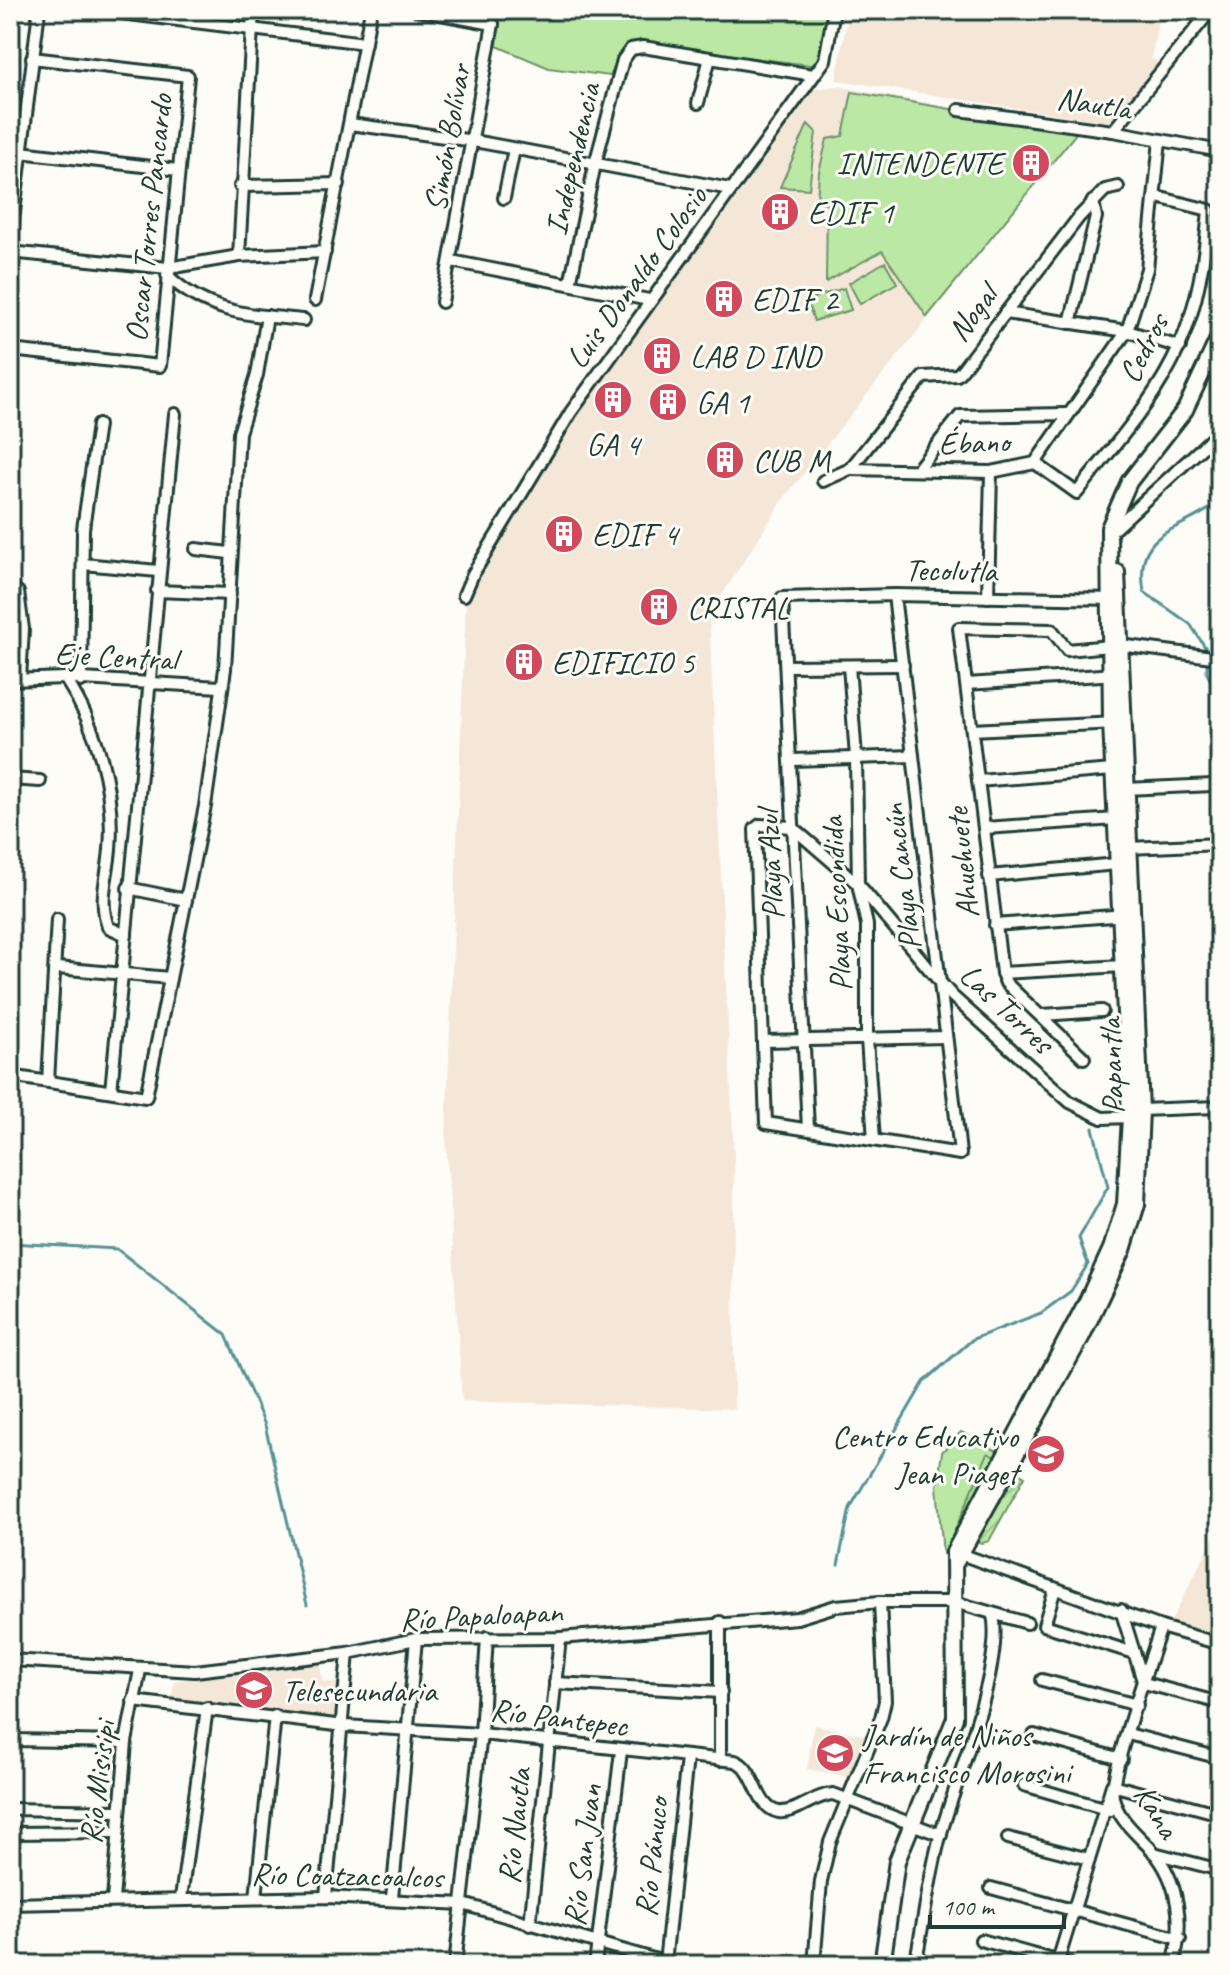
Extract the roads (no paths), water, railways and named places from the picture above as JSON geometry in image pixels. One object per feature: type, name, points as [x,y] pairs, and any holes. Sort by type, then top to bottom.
[{"type":"street","points":[[10,244],[39,10]]},
{"type":"street","points":[[96,10],[365,43]]},
{"type":"street","points":[[239,256],[240,186],[249,101],[253,10]]},
{"type":"street","points":[[315,300],[371,10]]},
{"type":"street","name":"Simón Bolívar","points":[[417,10],[493,24],[474,141],[442,302]]},
{"type":"street","name":"Luis Donaldo Colosio","points":[[464,595],[473,574],[571,412],[825,60],[834,10]]},
{"type":"street","points":[[1174,10],[1209,12]]},
{"type":"street","points":[[1113,131],[1209,12]]},
{"type":"street","name":"Independencia","points":[[570,284],[595,164],[623,60],[631,49],[643,47],[710,58]]},
{"type":"street","name":"Oscar Torres Pancardo","points":[[10,350],[160,366],[188,76],[32,58]]},
{"type":"street","points":[[698,103],[710,58],[813,75]]},
{"type":"street","name":"Nautla","points":[[959,110],[1113,131],[1220,151]]},
{"type":"street","points":[[350,124],[474,141],[730,189]]},
{"type":"street","name":"Ébano","points":[[850,469],[991,472],[1035,463],[1127,331],[1147,269],[1157,197],[1160,140]]},
{"type":"street","points":[[504,198],[514,149]]},
{"type":"street","points":[[20,152],[178,170]]},
{"type":"street","points":[[240,186],[339,184]]},
{"type":"street","name":"Nogal","points":[[823,481],[850,469],[923,377],[957,375],[1093,201],[1105,190],[1118,187]]},
{"type":"street","name":"Cedros","points":[[1035,463],[1077,493],[1163,378],[1180,347],[1205,258],[1209,210],[1157,197]]},
{"type":"street","points":[[1070,323],[1096,217],[1093,201]]},
{"type":"street","points":[[10,252],[167,272],[239,256],[325,252]]},
{"type":"street","name":"Simón Bolívar","points":[[451,261],[649,300]]},
{"type":"street","points":[[167,272],[188,296],[216,308],[304,320]]},
{"type":"street","points":[[1005,313],[1127,331],[1180,347]]},
{"type":"street","points":[[10,1076],[146,1097],[205,806],[225,669],[230,594],[229,553],[239,433],[257,375],[267,316]]},
{"type":"street","name":"Papantla","points":[[882,1965],[897,1861],[948,1742],[956,1696],[954,1602],[957,1557],[1092,1303],[1122,1237],[1136,1113],[1126,915],[1117,864],[1113,770],[1117,723],[1112,526],[1121,496],[1185,410],[1220,335]]},
{"type":"street","points":[[111,1091],[158,571],[170,503],[175,414]]},
{"type":"street","points":[[917,470],[960,416],[1067,414]]},
{"type":"street","points":[[81,681],[83,529],[98,425]]},
{"type":"street","points":[[1112,526],[1133,512],[1220,431]]},
{"type":"street","points":[[988,597],[991,472]]},
{"type":"street","points":[[1121,496],[1126,508],[1133,512]]},
{"type":"street","points":[[196,549],[229,553]]},
{"type":"street","points":[[83,564],[158,571]]},
{"type":"street","points":[[157,591],[230,594]]},
{"type":"street","points":[[15,680],[23,629],[18,592]]},
{"type":"street","name":"Tecolutla","points":[[782,598],[894,595],[1113,600]]},
{"type":"street","name":"Playa Cancún","points":[[874,1140],[960,1154],[894,595]]},
{"type":"street","name":"Playa Azul","points":[[782,598],[793,760],[792,827],[808,1129]]},
{"type":"street","name":"Ahuehuete","points":[[1002,973],[959,628],[1052,630],[1067,650],[1115,646]]},
{"type":"street","points":[[1115,646],[1218,658]]},
{"type":"street","points":[[786,666],[903,665]]},
{"type":"street","name":"Playa Escondida","points":[[849,666],[856,757],[858,884],[867,925],[867,1039],[874,1140]]},
{"type":"street","points":[[967,684],[1116,674]]},
{"type":"street","points":[[65,678],[76,696],[106,771],[110,849],[102,892],[103,912],[108,927],[126,935]]},
{"type":"street","name":"Eje Central","points":[[15,680],[65,678],[220,687]]},
{"type":"street","points":[[972,730],[1117,723]]},
{"type":"street","name":"Papantla","points":[[1117,723],[1126,789],[1128,848],[1123,966],[1136,1113]]},
{"type":"street","points":[[793,760],[913,756]]},
{"type":"street","points":[[978,781],[1113,770]]},
{"type":"street","points":[[10,779],[40,781]]},
{"type":"street","points":[[1126,789],[1213,785]]},
{"type":"street","points":[[985,828],[1116,819]]},
{"type":"street","points":[[792,827],[755,826],[766,1123],[874,1140]]},
{"type":"street","name":"Las Torres","points":[[792,827],[858,884],[940,982],[1070,1102],[1102,1118],[1217,1107]]},
{"type":"street","points":[[1128,848],[1220,844]]},
{"type":"street","points":[[989,876],[1117,864]]},
{"type":"street","points":[[128,888],[186,900]]},
{"type":"street","points":[[995,925],[1126,915]]},
{"type":"street","points":[[48,1082],[57,968],[57,919]]},
{"type":"street","points":[[1084,1058],[1006,983],[1002,973],[1123,966]]},
{"type":"street","points":[[57,968],[170,978]]},
{"type":"street","points":[[1042,1015],[1102,1011]]},
{"type":"street","points":[[764,1041],[946,1037]]},
{"type":"street","points":[[957,1557],[1220,1644]]},
{"type":"street","points":[[1055,1589],[1044,1625],[1134,1653]]},
{"type":"street","points":[[814,1965],[821,1881],[830,1842],[881,1718],[885,1701],[880,1602]]},
{"type":"street","name":"Río Papaloapan","points":[[10,1660],[195,1671],[348,1653],[416,1639],[560,1638],[720,1622],[797,1618],[836,1606],[880,1602],[954,1602],[993,1615]]},
{"type":"street","points":[[1121,1610],[1144,1683],[1220,1703]]},
{"type":"street","points":[[915,1965],[941,1835],[969,1749],[994,1647],[993,1615],[1027,1623]]},
{"type":"street","points":[[720,1622],[720,1760]]},
{"type":"street","name":"Kana","points":[[1161,1627],[1112,1785],[1120,1812],[1131,1830],[1154,1853],[1180,1912],[1180,1939],[1173,1965]]},
{"type":"street","points":[[455,1965],[481,1734],[487,1637]]},
{"type":"street","name":"Río Nautla","points":[[530,1925],[560,1638]]},
{"type":"street","points":[[392,1898],[416,1639]]},
{"type":"street","points":[[326,1897],[344,1726],[348,1653]]},
{"type":"street","name":"Río Misisipi","points":[[113,1900],[126,1742],[140,1670]]},
{"type":"street","points":[[1042,1680],[1137,1705]]},
{"type":"street","points":[[555,1683],[721,1692]]},
{"type":"street","name":"Río Pantepec","points":[[133,1701],[344,1726],[481,1734],[720,1760],[742,1764],[766,1805],[778,1812],[791,1811],[817,1794],[848,1797],[941,1835]]},
{"type":"street","points":[[181,1898],[207,1708]]},
{"type":"street","points":[[256,1898],[275,1716]]},
{"type":"street","points":[[1128,1734],[1220,1758]]},
{"type":"street","points":[[1034,1735],[1121,1759]]},
{"type":"street","points":[[10,1740],[126,1742]]},
{"type":"street","points":[[948,1742],[969,1749]]},
{"type":"street","name":"Río San Juan","points":[[595,1965],[621,1751]]},
{"type":"street","name":"Río Pánuco","points":[[669,1964],[687,1758]]},
{"type":"street","points":[[1024,1785],[1120,1812]]},
{"type":"street","points":[[1058,1961],[1112,1785],[1220,1814]]},
{"type":"street","points":[[10,1809],[118,1811]]},
{"type":"street","points":[[10,1833],[117,1832]]},
{"type":"street","points":[[1008,1838],[1089,1859]]},
{"type":"street","points":[[1154,1853],[1219,1868]]},
{"type":"street","points":[[991,1888],[1180,1939]]},
{"type":"street","name":"Río Coatzacoalcos","points":[[10,1904],[326,1897],[463,1904],[669,1964]]},
{"type":"street","points":[[981,1940],[1071,1965]]},
{"type":"waterway","points":[[1220,501],[1163,534],[1146,555],[1143,570],[1144,592],[1190,624],[1207,650],[1207,673],[1220,700]]},
{"type":"waterway","points":[[838,1565],[850,1508],[924,1382],[973,1339],[1041,1313],[1071,1291],[1088,1264],[1079,1238],[1108,1187],[1093,1128]]},
{"type":"waterway","points":[[10,1243],[117,1249],[226,1335],[265,1425],[307,1605]]},
{"type":"place","name":"INTENDENTE","points":[[1031,163]]},
{"type":"place","name":"EDIF 1","points":[[780,212]]},
{"type":"place","name":"EDIF 2","points":[[724,299]]},
{"type":"place","name":"LAB D IND","points":[[662,356]]},
{"type":"place","name":"GA 4","points":[[613,400]]},
{"type":"place","name":"GA 1","points":[[668,402]]},
{"type":"place","name":"CUB M","points":[[725,460]]},
{"type":"place","name":"EDIF 4","points":[[564,534]]},
{"type":"place","name":"CRISTAL","points":[[659,607]]},
{"type":"place","name":"EDIFICIO 5","points":[[524,662]]},
{"type":"place","name":"Centro Educativo Jean Piaget","points":[[1046,1454]]},
{"type":"place","name":"Telesecundaria","points":[[254,1690]]},
{"type":"place","name":"Jardín de Niños Francisco Morosini","points":[[835,1753]]}]
